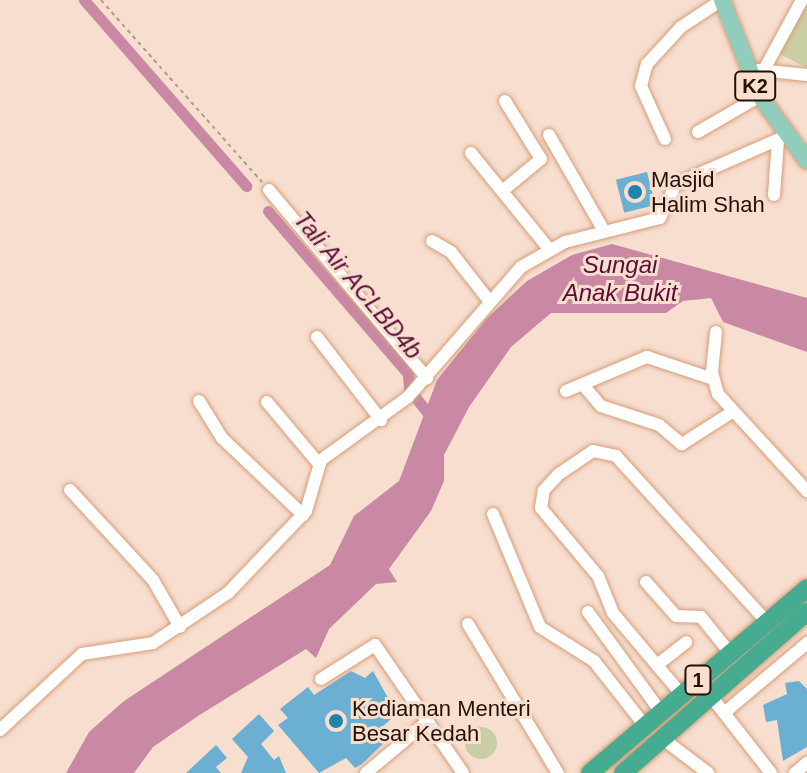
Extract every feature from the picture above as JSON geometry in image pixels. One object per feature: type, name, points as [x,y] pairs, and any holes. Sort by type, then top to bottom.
[{"type":"highway","name":"1","points":[[590,773],[807,588]]},
{"type":"highway","name":"1","points":[[623,773],[807,612]]},
{"type":"main road","name":"K2","points":[[716,1],[782,138],[807,161]]},
{"type":"street","points":[[750,76],[766,66],[802,0]]},
{"type":"street","points":[[665,139],[642,76],[672,36],[716,1]]},
{"type":"street","points":[[766,66],[807,75]]},
{"type":"street","points":[[698,132],[760,96]]},
{"type":"street","points":[[505,101],[541,159],[506,188]]},
{"type":"street","points":[[549,135],[604,231]]},
{"type":"street","points":[[774,195],[782,138]]},
{"type":"street","points":[[0,730],[82,654],[153,643],[228,593],[303,515],[319,464],[381,420],[427,378],[490,302],[549,249],[604,231],[660,218],[676,184],[782,138]]},
{"type":"street","points":[[471,153],[490,181],[506,188],[549,249]]},
{"type":"street","points":[[269,190],[427,378]]},
{"type":"street","points":[[432,241],[451,252],[490,302]]},
{"type":"street","points":[[716,332],[713,379],[732,412],[807,491]]},
{"type":"street","points":[[317,337],[381,420]]},
{"type":"street","points":[[566,391],[647,357],[713,379]]},
{"type":"street","points":[[584,386],[601,406],[659,425],[682,444],[732,412]]},
{"type":"street","points":[[199,401],[220,435],[303,515]]},
{"type":"street","points":[[267,402],[319,464]]},
{"type":"street","points":[[682,695],[541,508],[544,490],[582,456],[607,452],[626,464],[767,622]]},
{"type":"street","points":[[70,490],[153,580],[180,627]]},
{"type":"street","points":[[493,514],[540,627],[594,661],[645,726]]},
{"type":"street","points":[[646,582],[676,616],[701,617],[730,653]]},
{"type":"street","points":[[588,612],[661,712]]},
{"type":"street","points":[[468,624],[558,773]]},
{"type":"street","points":[[657,665],[686,642]]},
{"type":"street","points":[[724,713],[807,643]]},
{"type":"street","points":[[321,679],[375,645],[463,773]]},
{"type":"street","points":[[710,695],[771,773]]},
{"type":"street","points":[[366,773],[428,721]]},
{"type":"street","points":[[662,738],[708,773]]},
{"type":"street","points":[[795,773],[807,763]]},
{"type":"path","points":[[101,0],[269,190]]},
{"type":"green space","points":[[801,0],[807,3],[807,68],[772,50]]},
{"type":"green space","points":[[481,727],[492,732],[497,743],[492,754],[481,759],[470,754],[465,743],[470,732]]},
{"type":"water","name":"Sungai Anak Bukit","points":[[612,244],[807,298],[807,352],[723,322],[711,298],[683,301],[666,313],[551,313],[511,347],[469,407],[444,455],[444,481],[431,511],[389,569],[397,582],[376,584],[329,629],[316,658],[306,649],[198,716],[153,747],[134,773],[66,773],[89,732],[124,701],[330,565],[354,516],[399,481],[437,380],[486,319],[527,281],[572,255]]},
{"type":"building","name":"Masjid Halim Shah","points":[[647,172],[655,205],[624,213],[616,180]]},
{"type":"building","name":"Kediaman Menteri Besar Kedah","points":[[351,671],[365,678],[373,671],[397,714],[376,732],[385,742],[362,764],[355,768],[346,758],[319,773],[278,725],[288,718],[280,709],[308,687],[314,695]]},
{"type":"building","points":[[799,681],[807,689],[807,747],[783,761],[777,720],[766,722],[763,705],[787,694],[785,683]]},
{"type":"building","points":[[259,714],[274,731],[261,744],[274,760],[279,756],[286,773],[241,773],[248,757],[232,739]]},
{"type":"building","points":[[216,745],[227,758],[216,767],[221,773],[186,773]]},
{"type":"waterway","name":"Tali Air ACLBD4b","points":[[84,0],[246,186]]},
{"type":"waterway","name":"Tali Air ACLBD4b","points":[[268,211],[408,374],[409,390]]},
{"type":"waterway","name":"Tali Air ACLBD4b","points":[[416,398],[430,416]]},
{"type":"place","name":"Masjid Halim Shah","points":[[635,192]]},
{"type":"place","name":"Kediaman Menteri Besar Kedah","points":[[336,721]]}]
